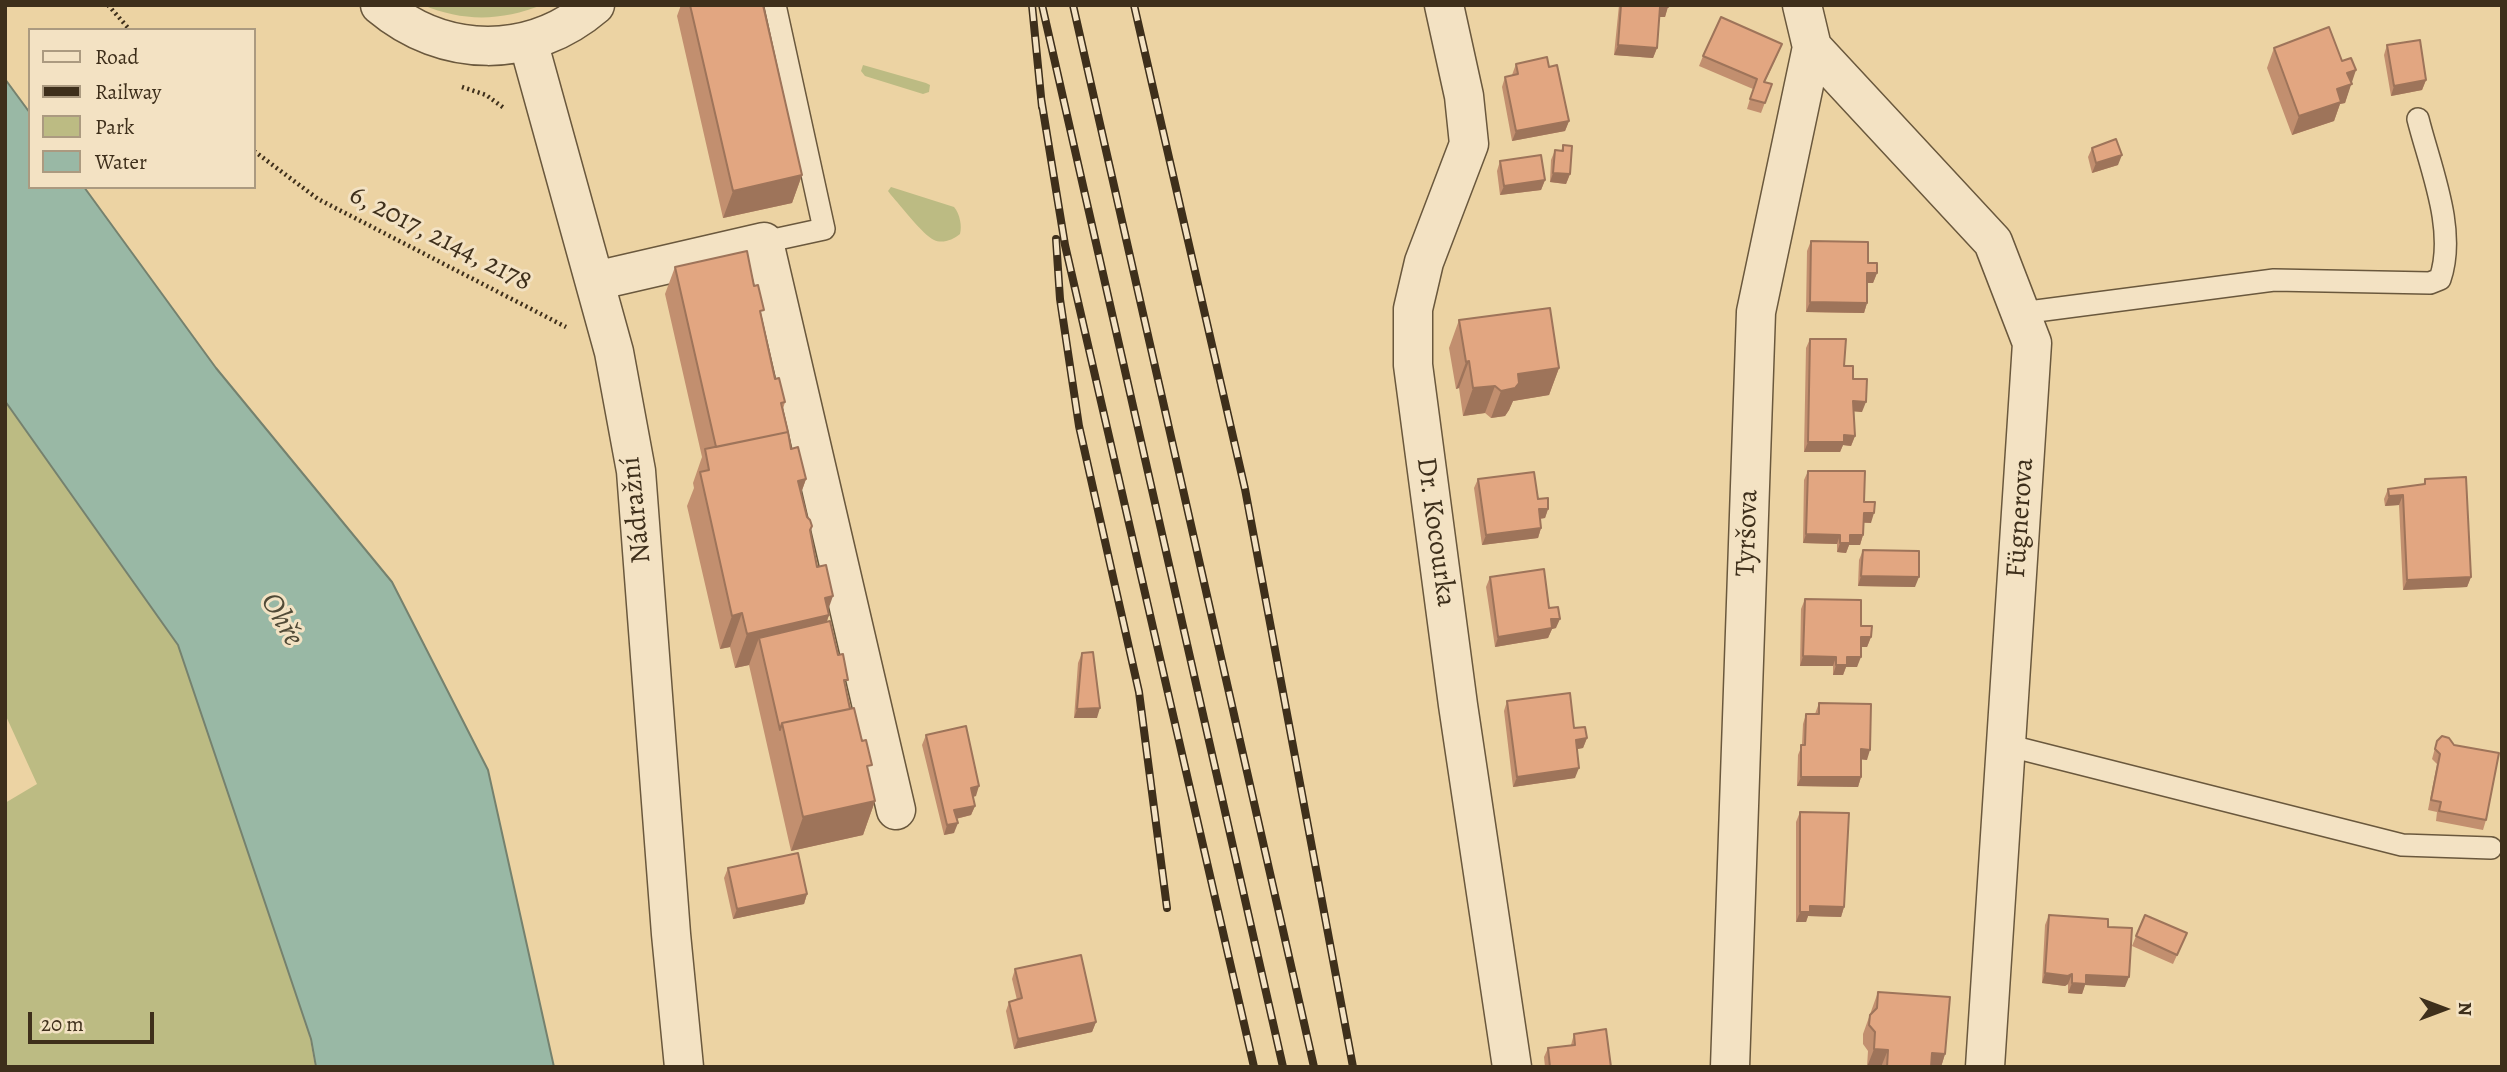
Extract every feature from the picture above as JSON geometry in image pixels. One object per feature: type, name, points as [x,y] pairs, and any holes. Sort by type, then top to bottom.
[{"type":"street","points":[[380,5],[394,17],[424,34],[459,45],[495,47],[528,41],[558,30],[595,5]]},
{"type":"street","name":"Dr. Kocourka","points":[[1444,5],[1464,96],[1469,145],[1424,262],[1413,309],[1413,365],[1511,1067]]},
{"type":"street","name":"Tyršova","points":[[1730,1067],[1756,312],[1812,47],[1802,5]]},
{"type":"street","name":"Nádražní","points":[[528,41],[614,352],[636,471],[671,934],[684,1067]]},
{"type":"street","name":"Fügnerova","points":[[1812,47],[1993,242],[2032,343],[1985,1067]]},
{"type":"street","points":[[594,281],[764,242],[896,810]]},
{"type":"lane","points":[[764,242],[824,229],[775,5]]},
{"type":"lane","points":[[2021,313],[2274,279],[2430,283],[2440,279],[2446,255],[2445,224],[2418,118]]},
{"type":"lane","points":[[2006,745],[2402,845],[2491,848]]},
{"type":"path","points":[[107,5],[128,28]]},
{"type":"path","name":"6, 2017, 2144, 2178","points":[[256,152],[318,200],[614,352]]},
{"type":"green space","points":[[423,5],[542,5],[497,17],[468,17]]},
{"type":"green space","points":[[863,65],[926,83],[930,85],[929,92],[923,94],[865,76],[861,71]]},
{"type":"green space","points":[[891,187],[954,207],[960,220],[960,234],[944,241],[929,237],[891,195],[888,191]]},
{"type":"green space","points":[[5,401],[178,645],[309,1033],[315,1067],[5,1067],[5,803],[37,784],[5,714]]},
{"type":"water","name":"Ohře","points":[[5,79],[28,110],[28,189],[85,189],[216,368],[392,582],[488,770],[554,1067],[316,1067],[311,1039],[178,645],[5,401]]},
{"type":"building","points":[[690,5],[763,5],[802,175],[733,191]]},
{"type":"building","points":[[1621,5],[1668,5],[1660,7],[1657,48],[1618,45]]},
{"type":"building","points":[[1721,17],[1782,44],[1764,82],[1772,84],[1765,103],[1750,99],[1757,79],[1703,56]]},
{"type":"building","points":[[2329,27],[2342,61],[2351,58],[2356,70],[2347,73],[2352,84],[2337,89],[2341,102],[2299,116],[2274,48]]},
{"type":"building","points":[[2420,40],[2426,80],[2394,86],[2387,45]]},
{"type":"building","points":[[1547,57],[1549,67],[1557,65],[1569,121],[1516,131],[1505,77],[1518,74],[1516,64]]},
{"type":"building","points":[[2116,139],[2122,155],[2096,163],[2092,148]]},
{"type":"building","points":[[1563,145],[1572,146],[1570,174],[1553,173],[1555,150],[1563,151]]},
{"type":"building","points":[[1541,155],[1545,180],[1504,186],[1500,161]]},
{"type":"building","points":[[1811,241],[1868,242],[1868,263],[1877,263],[1877,273],[1867,273],[1867,303],[1810,302]]},
{"type":"building","points":[[747,251],[754,286],[758,285],[764,310],[760,311],[775,379],[779,378],[785,402],[781,403],[788,432],[716,447],[675,267]]},
{"type":"building","points":[[1550,308],[1559,368],[1518,374],[1519,383],[1515,388],[1501,391],[1495,386],[1473,388],[1459,320]]},
{"type":"building","points":[[1810,339],[1846,339],[1844,366],[1853,366],[1853,379],[1867,379],[1866,402],[1853,401],[1855,436],[1844,435],[1844,442],[1808,442]]},
{"type":"building","points":[[788,432],[791,449],[798,447],[806,479],[798,481],[807,517],[812,526],[810,530],[817,567],[826,565],[833,596],[825,598],[829,615],[747,634],[742,613],[732,616],[700,472],[709,470],[705,449]]},
{"type":"building","points":[[1808,471],[1865,471],[1864,502],[1875,502],[1874,513],[1864,513],[1863,535],[1850,535],[1850,543],[1840,543],[1840,535],[1806,534]]},
{"type":"building","points":[[1534,472],[1538,499],[1548,498],[1548,509],[1539,509],[1541,528],[1486,535],[1478,479]]},
{"type":"building","points":[[2466,477],[2471,577],[2407,580],[2403,495],[2389,496],[2388,489],[2425,484],[2425,479]]},
{"type":"building","points":[[1863,550],[1919,551],[1919,577],[1861,576]]},
{"type":"building","points":[[1544,569],[1549,608],[1558,607],[1560,619],[1551,619],[1552,628],[1498,637],[1490,577]]},
{"type":"building","points":[[1805,599],[1861,600],[1861,626],[1872,626],[1871,637],[1861,637],[1861,657],[1847,657],[1847,665],[1836,665],[1836,657],[1803,656]]},
{"type":"building","points":[[830,621],[838,655],[843,654],[848,680],[844,680],[850,709],[782,723],[780,730],[759,638]]},
{"type":"building","points":[[1093,652],[1100,708],[1077,709],[1082,653]]},
{"type":"building","points":[[1570,693],[1574,728],[1585,727],[1587,738],[1576,740],[1579,768],[1517,777],[1507,701]]},
{"type":"building","points":[[1819,703],[1871,704],[1870,750],[1861,749],[1861,777],[1801,777],[1801,745],[1805,745],[1806,714],[1819,714]]},
{"type":"building","points":[[854,708],[862,741],[866,740],[872,765],[867,766],[875,801],[803,817],[782,723]]},
{"type":"building","points":[[966,726],[979,786],[971,788],[975,806],[954,810],[958,823],[947,825],[926,735]]},
{"type":"building","points":[[2442,736],[2449,738],[2454,745],[2499,753],[2486,820],[2439,811],[2441,802],[2431,800],[2440,754],[2435,749]]},
{"type":"building","points":[[1800,812],[1849,813],[1844,907],[1810,906],[1810,912],[1800,912]]},
{"type":"building","points":[[798,853],[807,894],[737,909],[728,868]]},
{"type":"building","points":[[2049,915],[2108,919],[2108,927],[2132,928],[2129,977],[2086,975],[2086,984],[2072,983],[2072,974],[2068,976],[2045,973]]},
{"type":"building","points":[[2145,915],[2187,933],[2177,955],[2136,936]]},
{"type":"building","points":[[1081,955],[1096,1022],[1018,1039],[1009,1002],[1022,998],[1015,969]]},
{"type":"building","points":[[1878,992],[1950,997],[1945,1054],[1932,1053],[1931,1067],[1887,1067],[1888,1050],[1874,1049],[1875,1032],[1869,1025],[1870,1015],[1877,1008]]},
{"type":"building","points":[[1606,1029],[1611,1067],[1550,1067],[1548,1048],[1575,1045],[1574,1034]]},
{"type":"railway","points":[[1032,5],[1042,107]]},
{"type":"railway","points":[[1042,5],[1283,1067]]},
{"type":"railway","points":[[1073,5],[1314,1067]]},
{"type":"railway","points":[[1134,5],[1245,489],[1353,1067]]},
{"type":"railway","points":[[1041,98],[1065,245],[1254,1067]]},
{"type":"railway","points":[[1056,239],[1060,299],[1079,426],[1139,692],[1167,908]]}]
